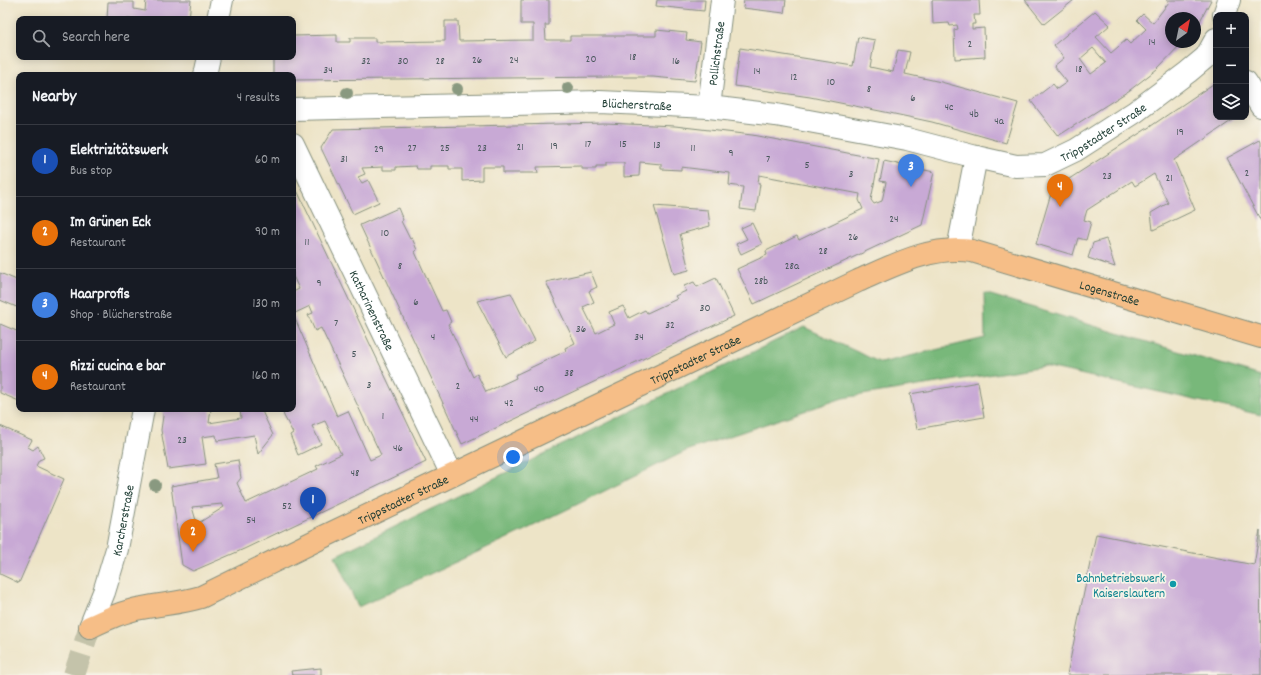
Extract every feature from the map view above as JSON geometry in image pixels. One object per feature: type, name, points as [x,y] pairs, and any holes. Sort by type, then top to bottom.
[{"type":"main road","name":"Trippstadter Straße","points":[[90,627],[117,615],[142,608],[185,602],[200,597],[858,281],[900,262],[930,253],[958,249]]},
{"type":"main road","name":"Logenstraße","points":[[958,249],[988,256],[1261,337]]},
{"type":"street","points":[[219,16],[222,0]]},
{"type":"street","name":"Pollichstraße","points":[[710,107],[722,0]]},
{"type":"street","points":[[1225,12],[1229,0]]},
{"type":"street","name":"Trippstadter Straße","points":[[976,157],[1016,166],[1045,165],[1076,150],[1135,112],[1206,57],[1213,44]]},
{"type":"street","points":[[206,72],[208,60]]},
{"type":"street","points":[[1247,84],[1261,106]]},
{"type":"street","name":"Blücherstraße","points":[[296,109],[600,102],[710,107],[776,115],[907,139],[976,157]]},
{"type":"street","name":"Katharinenstraße","points":[[296,150],[452,475]]},
{"type":"street","points":[[958,249],[976,157]]},
{"type":"street","name":"Karcherstraße","points":[[90,627],[104,592],[117,549],[142,412]]},
{"type":"green space","points":[[984,293],[1261,376],[1261,415],[1044,366],[843,398],[688,450],[521,532],[358,607],[335,556],[804,327],[881,363],[985,338]]},
{"type":"building","points":[[146,0],[191,0],[189,16],[107,16],[108,2],[134,2],[134,9],[145,11]]},
{"type":"building","points":[[521,0],[549,0],[549,25],[545,25],[546,40],[570,40],[570,36],[656,36],[656,30],[687,33],[686,40],[701,42],[695,81],[653,77],[296,80],[296,72],[273,72],[273,60],[296,60],[296,36],[337,35],[337,42],[350,42],[350,38],[375,38],[375,42],[445,41],[445,21],[458,21],[459,41],[533,40],[533,24],[521,24]]},
{"type":"building","points":[[657,0],[705,0],[704,11],[656,6]]},
{"type":"building","points":[[744,0],[786,0],[784,13],[743,8]]},
{"type":"building","points":[[932,0],[979,0],[980,15],[974,15],[975,24],[972,24],[972,29],[984,28],[985,57],[955,59],[954,30],[958,29],[957,25],[950,26],[949,23],[933,24]]},
{"type":"building","points":[[1025,0],[1074,0],[1044,24]]},
{"type":"building","points":[[1166,0],[1211,0],[1201,19],[1201,12],[1165,12],[1165,48],[1177,48],[1157,69],[1130,90],[1058,136],[1031,101],[1053,84],[1057,89],[1067,82],[1054,66],[1064,58],[1054,45],[1095,11],[1110,25],[1096,37],[1111,53],[1126,40],[1130,44],[1146,29],[1137,20],[1143,14],[1153,23],[1169,2]],"holes":[[[1093,48],[1106,63],[1091,74],[1080,59]]]},
{"type":"building","points":[[858,37],[875,40],[870,67],[893,72],[898,50],[910,52],[905,74],[941,82],[1018,103],[1006,143],[932,122],[885,112],[810,97],[735,86],[740,48],[853,66]]},
{"type":"building","points":[[1213,84],[1213,120],[1233,120],[1174,160],[1195,210],[1153,230],[1151,213],[1168,203],[1154,174],[1135,186],[1132,181],[1087,210],[1084,220],[1091,222],[1086,240],[1078,238],[1073,255],[1036,244],[1052,190]]},
{"type":"building","points":[[605,123],[675,126],[752,135],[879,159],[871,200],[874,204],[882,201],[886,182],[880,181],[884,161],[934,172],[922,225],[754,304],[737,269],[767,255],[766,251],[797,236],[799,240],[863,209],[859,200],[860,194],[759,175],[758,184],[760,184],[756,211],[740,209],[743,187],[729,185],[730,173],[681,167],[681,170],[661,169],[661,164],[640,162],[639,176],[624,177],[624,163],[606,163],[606,166],[596,166],[596,169],[582,169],[582,166],[537,167],[538,173],[503,173],[503,167],[482,167],[482,180],[462,181],[462,169],[449,169],[449,166],[430,166],[430,169],[417,169],[416,166],[396,167],[396,170],[383,170],[383,167],[362,168],[365,174],[358,177],[362,183],[368,180],[379,202],[353,214],[321,148],[333,129]]},
{"type":"building","points":[[1260,140],[1261,142],[1261,221],[1227,158]]},
{"type":"building","points":[[296,188],[426,462],[244,549],[193,571],[182,565],[171,486],[217,478],[214,464],[238,460],[241,478],[237,483],[246,503],[318,469],[316,466],[341,454],[325,421],[312,426],[321,444],[298,455],[290,435],[293,433],[283,412],[296,412],[296,321],[337,416],[348,411],[370,460],[381,455],[321,328],[315,331],[308,315],[313,313],[310,306],[296,313],[296,290],[299,289],[296,282]],"holes":[[[222,504],[224,507],[197,524],[192,507]]]},
{"type":"building","points":[[654,206],[708,210],[710,226],[680,234],[689,270],[674,274]]},
{"type":"building","points":[[398,208],[403,220],[401,221],[410,239],[412,238],[417,250],[415,252],[442,311],[446,310],[451,322],[448,324],[473,377],[477,374],[486,392],[516,378],[515,375],[566,351],[565,348],[575,343],[546,282],[591,272],[597,287],[589,291],[594,302],[583,307],[596,333],[614,324],[609,312],[623,306],[629,318],[645,310],[647,313],[677,299],[675,296],[686,291],[684,286],[694,282],[697,287],[716,278],[734,316],[462,444],[360,225]]},
{"type":"building","points":[[752,223],[762,244],[741,254],[736,244],[747,239],[741,228]]},
{"type":"building","points":[[1106,239],[1115,267],[1088,258],[1093,243]]},
{"type":"building","points":[[0,273],[16,280],[16,307],[0,300]]},
{"type":"building","points":[[511,293],[535,341],[506,357],[477,301]]},
{"type":"building","points":[[0,324],[16,331],[16,400],[0,393]]},
{"type":"building","points":[[978,382],[984,417],[917,429],[910,394]]},
{"type":"building","points":[[164,412],[211,412],[209,423],[241,418],[240,412],[262,412],[273,435],[258,454],[254,435],[217,441],[216,435],[202,437],[206,464],[168,469],[161,430]]},
{"type":"building","points":[[0,426],[32,440],[28,447],[33,450],[38,446],[44,458],[39,460],[36,466],[64,479],[19,583],[0,574]]},
{"type":"building","name":"Bahnbetriebswerk Kaiserslautern","points":[[1260,530],[1261,675],[1067,675],[1096,534],[1254,565]]},
{"type":"building","points":[[321,668],[321,675],[292,675],[291,671]]},
{"type":"tunnel","points":[[74,675],[90,627]]},
{"type":"place","name":"Haarprofis","points":[[911,187]]},
{"type":"place","name":"Rizzi cucina e bar","points":[[1060,207]]},
{"type":"place","name":"Elektrizitätswerk","points":[[313,520]]},
{"type":"place","name":"Im Grünen Eck","points":[[193,552]]},
{"type":"place","name":"Bahnbetriebswerk Kaiserslautern","points":[[1173,584]]}]
